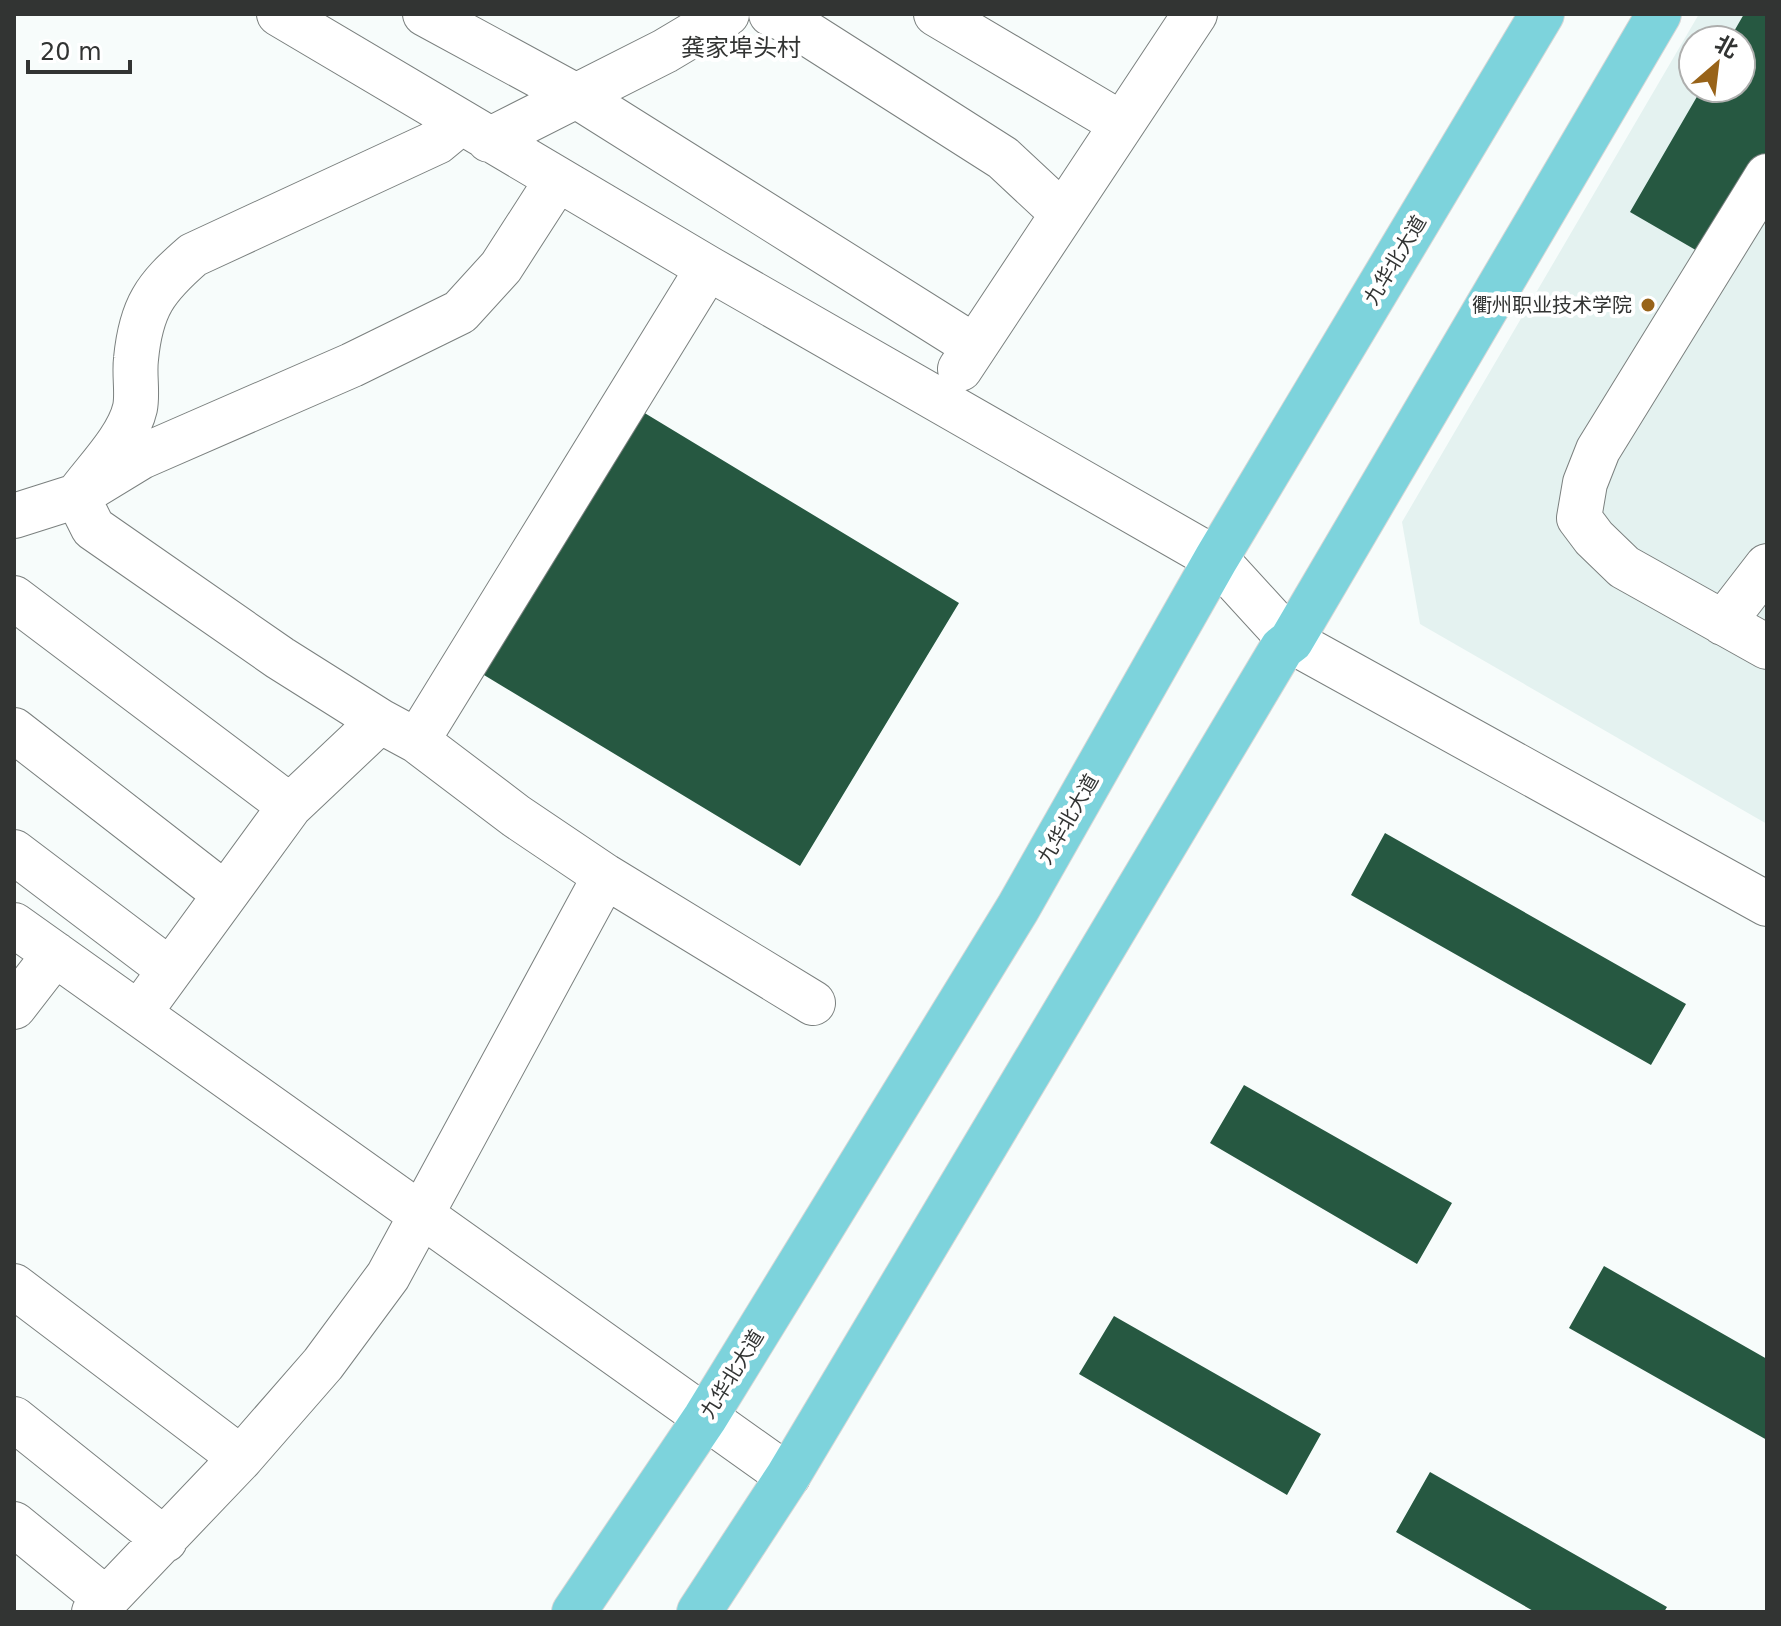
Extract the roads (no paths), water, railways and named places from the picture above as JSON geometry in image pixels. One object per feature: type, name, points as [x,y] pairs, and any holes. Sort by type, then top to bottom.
[{"type":"main road","name":"九华北大道","points":[[574,1612],[705,1418],[1018,908],[1216,559],[1542,14]]},
{"type":"main road","points":[[699,1612],[788,1476],[1282,648],[1291,641],[1659,14]]},
{"type":"street","points":[[279,14],[708,268],[1216,559],[1291,641],[1767,904]]},
{"type":"street","points":[[425,14],[578,97],[974,346]]},
{"type":"street","points":[[77,496],[121,437],[134,410],[136,358],[153,292],[193,255],[437,142],[578,97],[727,14]]},
{"type":"street","points":[[771,14],[813,36],[1003,158],[1062,213]]},
{"type":"street","points":[[936,14],[1122,124]]},
{"type":"street","points":[[941,400],[1195,14]]},
{"type":"street","points":[[1767,176],[1598,450],[1585,483],[1579,518],[1594,538],[1624,567],[1767,647]]},
{"type":"street","points":[[14,516],[77,496],[141,457],[352,365],[460,312],[493,278],[557,180]]},
{"type":"street","points":[[139,1013],[290,806],[399,731],[708,268]]},
{"type":"street","points":[[77,496],[93,528],[149,563],[280,658],[399,731],[605,876],[813,1003]]},
{"type":"street","points":[[1723,623],[1767,566]]},
{"type":"street","points":[[14,598],[290,806]]},
{"type":"street","points":[[14,730],[225,894]]},
{"type":"street","points":[[14,852],[170,970]]},
{"type":"street","points":[[14,1524],[100,1605],[241,1458],[323,1364],[388,1276],[605,876]]},
{"type":"street","points":[[14,925],[788,1476]]},
{"type":"street","points":[[14,1007],[55,954]]},
{"type":"street","points":[[14,1286],[241,1458]]},
{"type":"street","points":[[14,1419],[165,1540]]},
{"type":"place","name":"衢州职业技术学院","points":[[1648,305]]},
{"type":"district","name":"龚家埠头村","points":[[741,48]]}]
